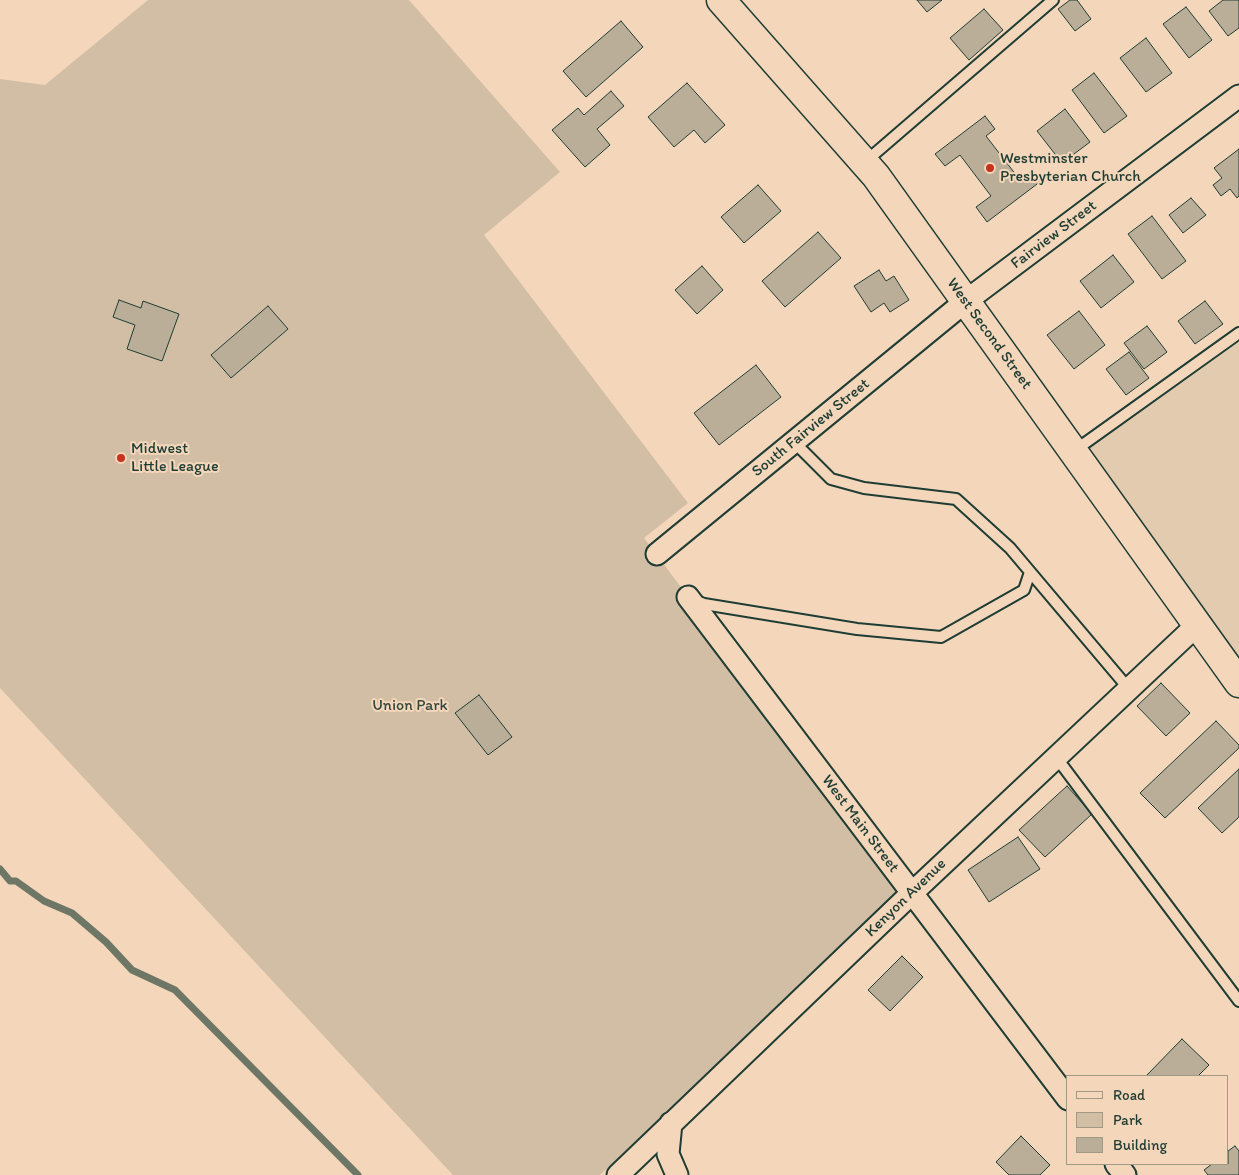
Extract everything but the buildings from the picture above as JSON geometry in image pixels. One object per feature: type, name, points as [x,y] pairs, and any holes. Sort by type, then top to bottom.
[{"type":"main road","name":"West Second Street","points":[[731,4],[864,162],[966,301],[1239,683]]},
{"type":"street","name":"Fairview Street","points":[[966,301],[1239,96]]},
{"type":"street","name":"South Fairview Street","points":[[657,554],[966,301]]},
{"type":"street","name":"West Main Street","points":[[688,597],[1066,1096]]},
{"type":"street","name":"Kenyon Avenue","points":[[618,1175],[912,892],[1197,625]]},
{"type":"street","points":[[671,1123],[668,1154],[677,1175]]},
{"type":"street","points":[[1117,1165],[1125,1175]]},
{"type":"lane","points":[[864,162],[1053,0]]},
{"type":"lane","points":[[1073,452],[1239,333]]},
{"type":"lane","points":[[794,442],[831,479],[864,488],[956,499],[1010,548],[1129,688]]},
{"type":"lane","points":[[688,597],[704,604],[857,629],[941,637],[1024,590],[1030,572]]},
{"type":"lane","points":[[1056,757],[1239,1001]]},
{"type":"shaded area","points":[[1239,333],[1239,683],[1073,452]]},
{"type":"green space","name":"Union Park","points":[[148,0],[409,0],[560,172],[484,235],[688,503],[644,538],[906,886],[600,1175],[453,1175],[0,688],[0,79],[45,85]]},
{"type":"waterway","points":[[0,869],[10,881],[16,881],[44,901],[72,913],[106,942],[132,970],[175,990],[358,1175]]},
{"type":"place","name":"Westminster Presbyterian Church","points":[[990,168]]},
{"type":"place","name":"Midwest Little League","points":[[121,458]]}]
